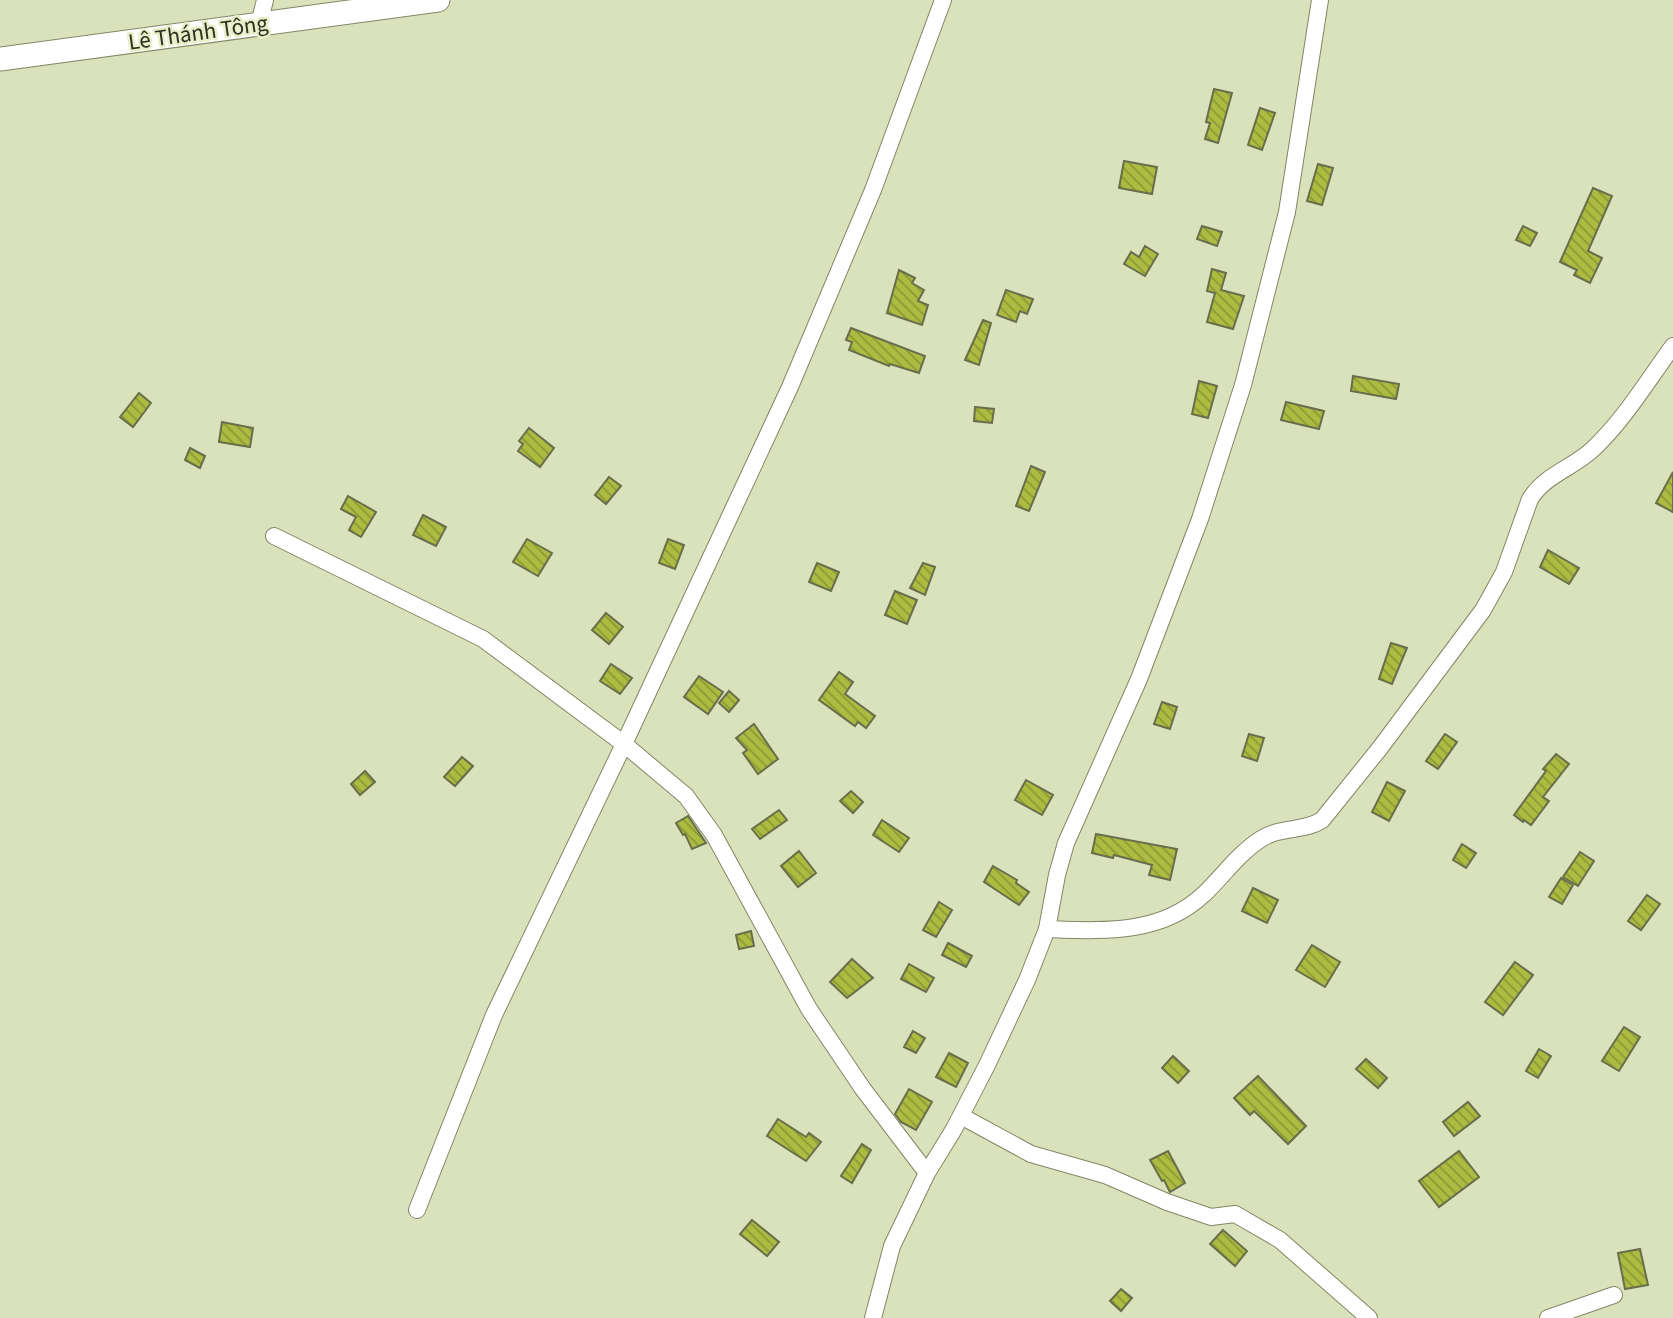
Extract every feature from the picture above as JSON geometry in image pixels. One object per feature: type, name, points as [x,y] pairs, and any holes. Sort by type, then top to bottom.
[{"type":"street","points":[[259,24],[265,0]]},
{"type":"street","name":"Lê Thánh Tông","points":[[0,59],[438,0]]},
{"type":"street","points":[[417,1210],[494,1015],[624,744],[795,375],[873,190],[943,0]]},
{"type":"street","points":[[873,1318],[892,1246],[928,1173],[961,1116],[1021,992],[1047,929],[1066,843],[1139,679],[1200,519],[1243,385],[1287,212],[1320,0]]},
{"type":"street","points":[[1047,929],[1101,931],[1152,924],[1176,916],[1192,905],[1250,846],[1279,830],[1311,826],[1322,820],[1380,748],[1483,610],[1504,572],[1530,499],[1537,489],[1544,481],[1595,448],[1673,346]]},
{"type":"street","points":[[274,536],[483,639],[624,744],[686,796],[702,816],[809,1009],[863,1089],[928,1173]]},
{"type":"street","points":[[961,1116],[1031,1154],[1105,1175],[1167,1202],[1211,1217],[1235,1214],[1280,1240],[1369,1318]]},
{"type":"street","points":[[1548,1318],[1614,1295]]},
{"type":"building","points":[[1214,89],[1232,93],[1218,143],[1205,139]]},
{"type":"building","points":[[1260,108],[1275,113],[1262,150],[1248,145]]},
{"type":"building","points":[[1124,161],[1157,167],[1152,194],[1119,188]]},
{"type":"building","points":[[1318,164],[1333,168],[1322,205],[1307,201]]},
{"type":"building","points":[[1593,188],[1612,196],[1588,251],[1602,258],[1590,283],[1574,275],[1577,270],[1560,262]]},
{"type":"building","points":[[1202,226],[1222,232],[1217,246],[1197,239]]},
{"type":"building","points":[[1523,226],[1537,233],[1530,246],[1516,240]]},
{"type":"building","points":[[1145,246],[1158,254],[1145,276],[1124,264],[1131,252],[1139,257]]},
{"type":"building","points":[[1212,269],[1226,273],[1221,290],[1244,296],[1233,329],[1207,322],[1215,293],[1207,291]]},
{"type":"building","points":[[899,270],[915,278],[912,283],[924,290],[918,301],[928,305],[922,325],[887,313]]},
{"type":"building","points":[[1006,290],[1033,299],[1027,314],[1020,311],[1016,322],[997,315]]},
{"type":"building","points":[[983,320],[991,323],[979,365],[965,360]]},
{"type":"building","points":[[851,328],[925,356],[919,373],[890,364],[889,366],[849,350],[852,342],[846,340]]},
{"type":"building","points":[[1353,376],[1399,384],[1396,399],[1351,391]]},
{"type":"building","points":[[1199,381],[1217,386],[1208,418],[1192,414]]},
{"type":"building","points":[[139,393],[151,403],[133,427],[120,417]]},
{"type":"building","points":[[1286,402],[1324,411],[1319,429],[1281,420]]},
{"type":"building","points":[[975,407],[994,409],[992,423],[974,421]]},
{"type":"building","points":[[222,422],[253,428],[250,447],[219,442]]},
{"type":"building","points":[[529,428],[554,448],[540,467],[518,451],[523,444],[519,441]]},
{"type":"building","points":[[190,448],[205,456],[200,468],[185,460]]},
{"type":"building","points":[[1031,466],[1045,472],[1029,511],[1016,506]]},
{"type":"building","points":[[1673,472],[1673,512],[1656,503]]},
{"type":"building","points":[[609,477],[621,486],[606,504],[595,495]]},
{"type":"building","points":[[348,496],[376,512],[361,537],[349,530],[356,517],[341,509]]},
{"type":"building","points":[[423,515],[446,527],[436,546],[413,535]]},
{"type":"building","points":[[527,539],[552,553],[538,576],[513,562]]},
{"type":"building","points":[[668,539],[684,545],[675,569],[659,563]]},
{"type":"building","points":[[1548,550],[1579,568],[1569,584],[1540,567]]},
{"type":"building","points":[[817,563],[839,572],[831,591],[809,582]]},
{"type":"building","points":[[923,563],[935,567],[925,595],[910,588]]},
{"type":"building","points":[[895,591],[917,600],[907,624],[885,615]]},
{"type":"building","points":[[606,613],[623,627],[609,644],[592,630]]},
{"type":"building","points":[[1391,643],[1407,648],[1392,684],[1379,679]]},
{"type":"building","points":[[611,664],[632,678],[620,694],[600,681]]},
{"type":"building","points":[[839,672],[853,682],[845,694],[875,716],[866,728],[858,722],[855,726],[819,700]]},
{"type":"building","points":[[699,676],[723,692],[708,714],[684,697]]},
{"type":"building","points":[[729,691],[739,700],[729,712],[719,703]]},
{"type":"building","points":[[1162,702],[1177,707],[1170,729],[1154,724]]},
{"type":"building","points":[[754,724],[778,759],[758,774],[743,753],[747,750],[736,738]]},
{"type":"building","points":[[1249,734],[1264,738],[1257,761],[1242,756]]},
{"type":"building","points":[[1445,734],[1457,742],[1438,769],[1426,761]]},
{"type":"building","points":[[1556,754],[1569,764],[1543,797],[1549,801],[1531,825],[1524,820],[1523,822],[1514,815],[1546,771],[1543,769]]},
{"type":"building","points":[[462,757],[473,766],[455,786],[444,777]]},
{"type":"building","points":[[365,771],[375,782],[360,795],[351,784]]},
{"type":"building","points":[[1026,780],[1053,795],[1042,815],[1015,800]]},
{"type":"building","points":[[1387,782],[1405,791],[1389,821],[1372,812]]},
{"type":"building","points":[[851,791],[863,802],[853,813],[840,801]]},
{"type":"building","points":[[779,810],[787,820],[760,839],[752,829]]},
{"type":"building","points":[[688,816],[706,843],[692,849],[676,823]]},
{"type":"building","points":[[882,820],[909,838],[899,852],[873,835]]},
{"type":"building","points":[[1096,834],[1177,849],[1170,880],[1149,875],[1152,865],[1114,855],[1113,858],[1092,853]]},
{"type":"building","points":[[1462,844],[1476,853],[1466,868],[1453,860]]},
{"type":"building","points":[[799,851],[816,873],[798,887],[781,866]]},
{"type":"building","points":[[1580,852],[1594,861],[1578,886],[1563,877]]},
{"type":"building","points":[[993,866],[1017,880],[1016,883],[1029,892],[1019,905],[984,882]]},
{"type":"building","points":[[1561,878],[1573,885],[1562,904],[1549,897]]},
{"type":"building","points":[[1253,888],[1278,900],[1267,923],[1242,911]]},
{"type":"building","points":[[1647,895],[1660,904],[1641,930],[1628,921]]},
{"type":"building","points":[[939,902],[952,910],[936,937],[923,930]]},
{"type":"building","points":[[751,931],[754,946],[739,949],[736,935]]},
{"type":"building","points":[[948,943],[972,956],[966,967],[942,955]]},
{"type":"building","points":[[1312,945],[1340,962],[1325,987],[1296,970]]},
{"type":"building","points":[[852,959],[873,978],[847,998],[830,982]]},
{"type":"building","points":[[1515,962],[1533,975],[1503,1015],[1485,1002]]},
{"type":"building","points":[[909,964],[934,978],[926,992],[901,979]]},
{"type":"building","points":[[1624,1027],[1640,1037],[1619,1071],[1602,1061]]},
{"type":"building","points":[[913,1031],[925,1038],[916,1053],[904,1047]]},
{"type":"building","points":[[1539,1049],[1551,1056],[1538,1078],[1526,1071]]},
{"type":"building","points":[[949,1053],[968,1063],[956,1087],[936,1077]]},
{"type":"building","points":[[1173,1056],[1189,1071],[1178,1083],[1162,1068]]},
{"type":"building","points":[[1366,1059],[1387,1078],[1378,1088],[1356,1069]]},
{"type":"building","points":[[1258,1076],[1306,1126],[1288,1144],[1254,1111],[1250,1115],[1234,1098]]},
{"type":"building","points":[[909,1089],[932,1102],[916,1130],[901,1122],[895,1114]]},
{"type":"building","points":[[1468,1102],[1480,1116],[1454,1136],[1443,1122]]},
{"type":"building","points":[[778,1119],[806,1137],[809,1133],[821,1142],[806,1161],[767,1136]]},
{"type":"building","points":[[862,1144],[871,1150],[852,1183],[841,1176]]},
{"type":"building","points":[[1168,1151],[1185,1183],[1170,1192],[1150,1160]]},
{"type":"building","points":[[1459,1151],[1479,1177],[1439,1207],[1419,1181]]},
{"type":"building","points":[[752,1220],[779,1242],[767,1256],[740,1234]]},
{"type":"building","points":[[1223,1230],[1247,1251],[1235,1266],[1210,1244]]},
{"type":"building","points":[[1640,1249],[1648,1285],[1625,1289],[1618,1253]]},
{"type":"building","points":[[1121,1289],[1132,1298],[1121,1311],[1110,1301]]}]
